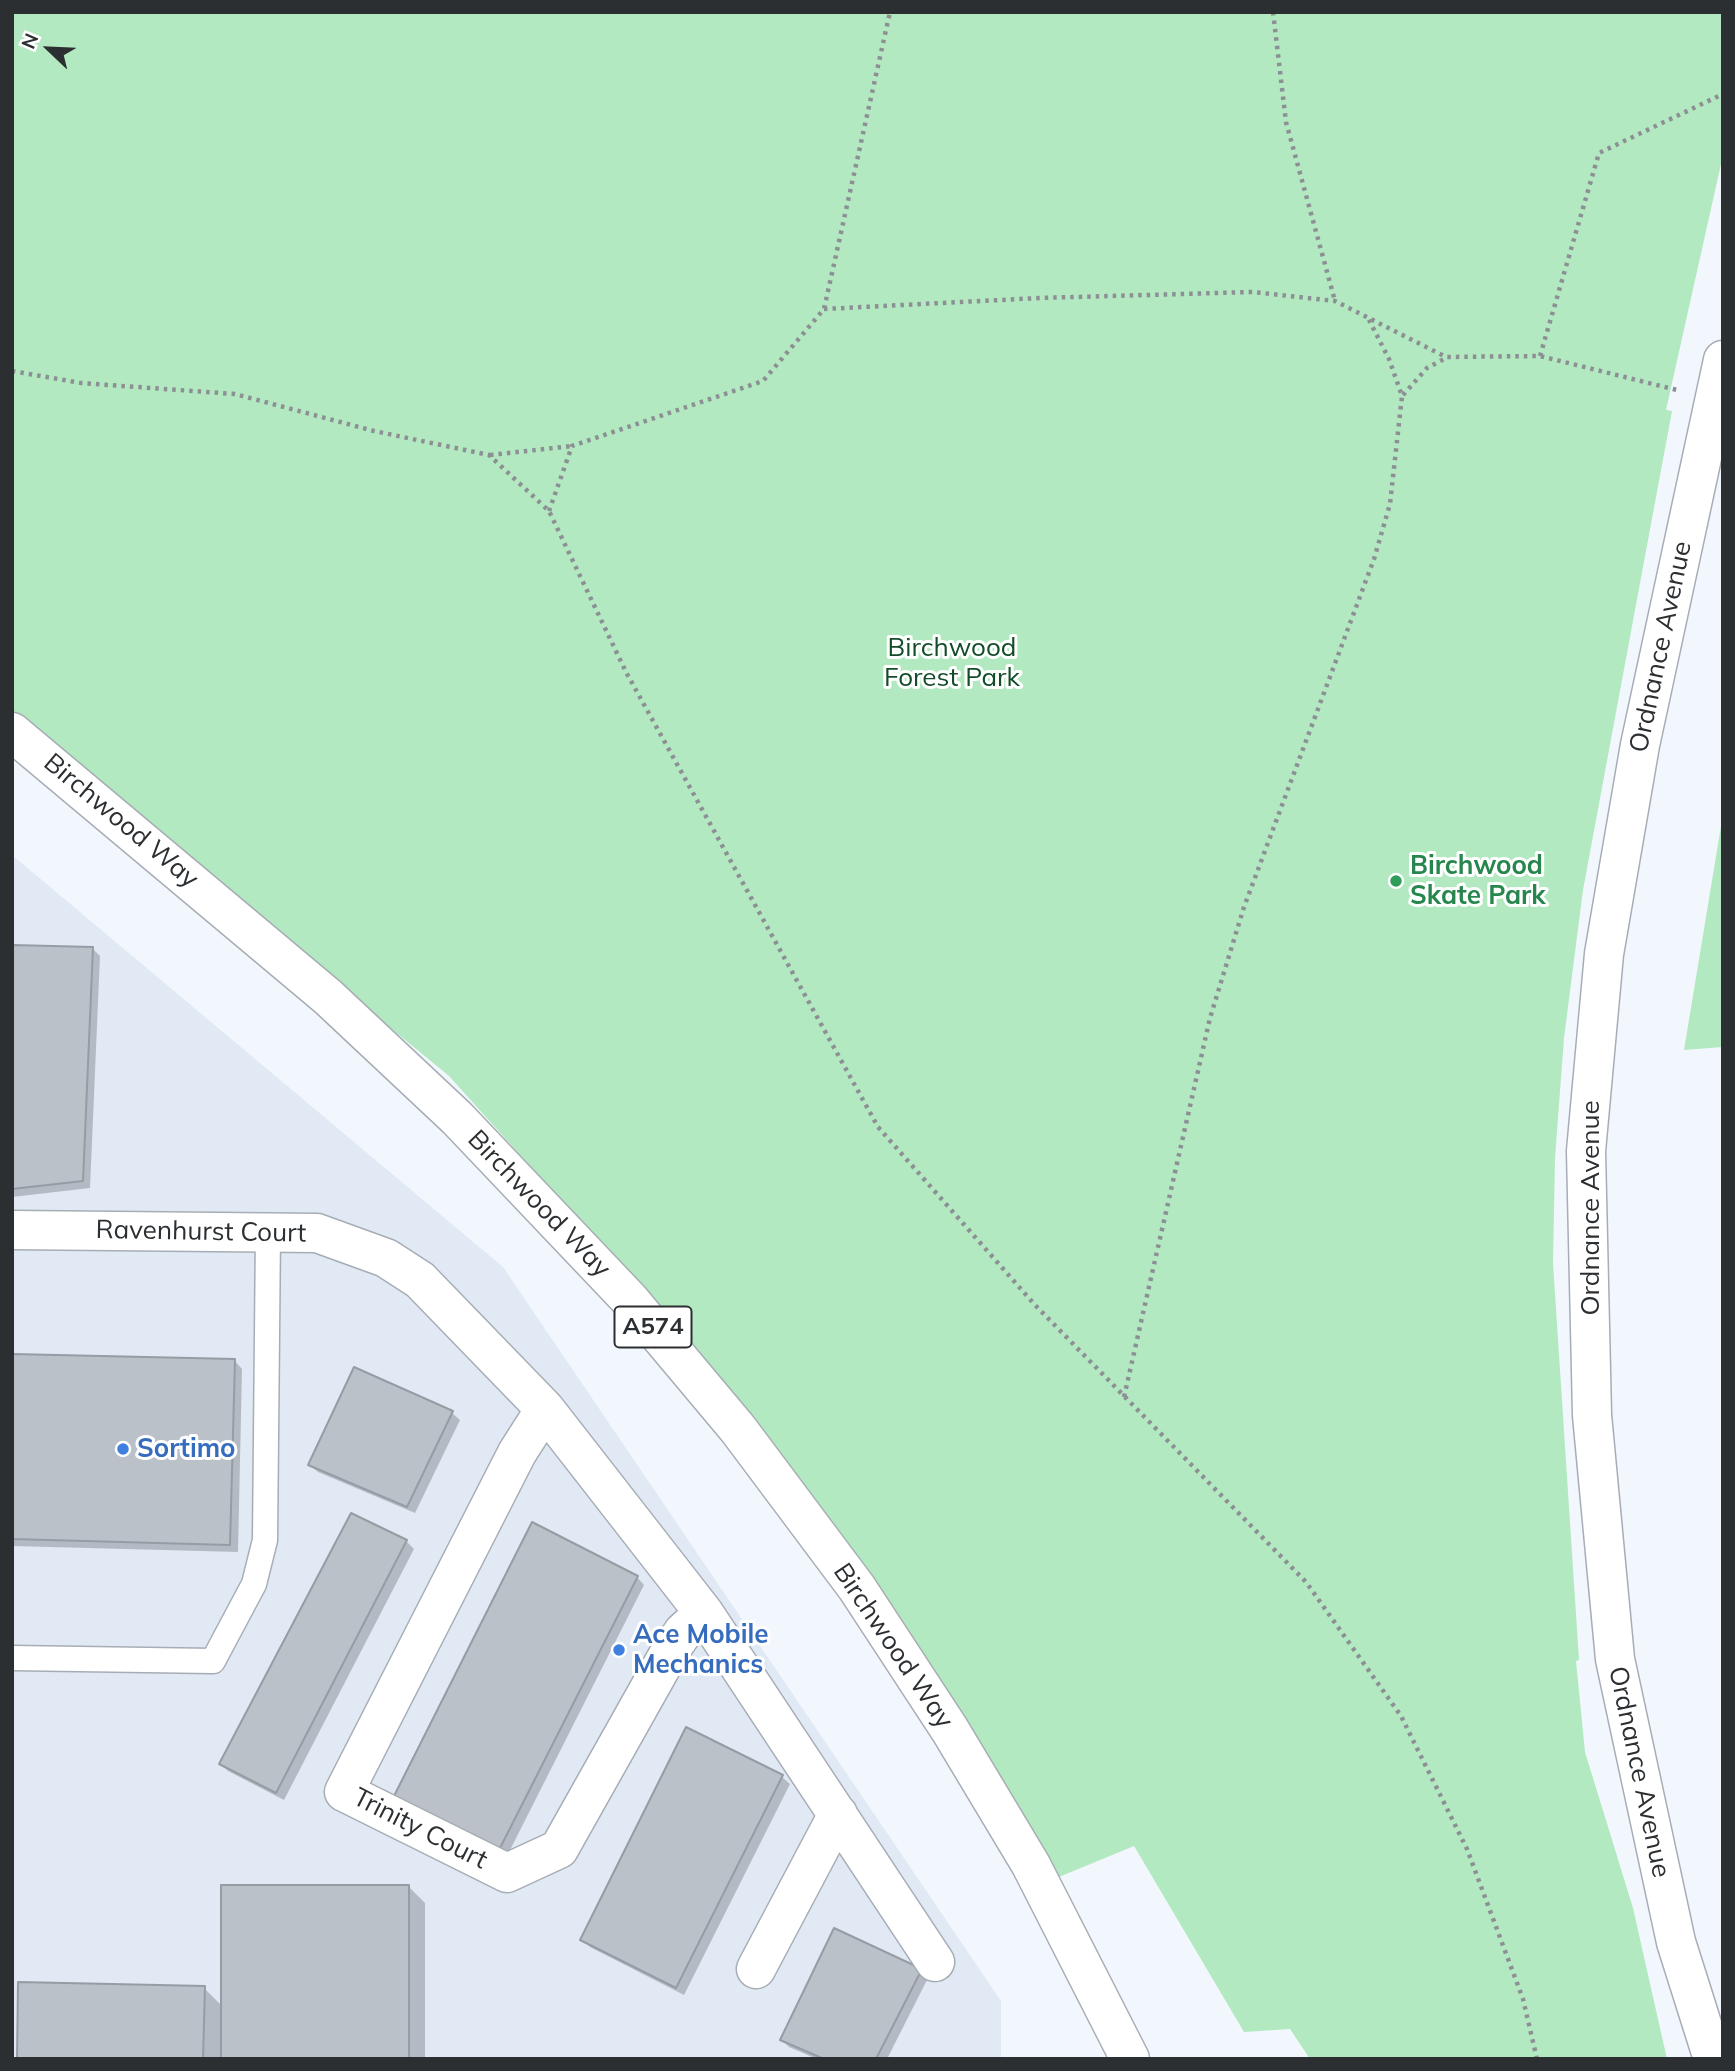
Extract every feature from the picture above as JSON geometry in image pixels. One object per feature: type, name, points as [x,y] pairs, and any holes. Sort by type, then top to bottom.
[{"type":"street","name":"Ordnance Avenue","points":[[1712,2058],[1676,1942],[1615,1660],[1592,1415],[1586,1151],[1604,954],[1640,745],[1723,360]]},
{"type":"street","name":"Birchwood Way","points":[[12,732],[328,997],[457,1118],[629,1299],[738,1429],[857,1588],[950,1730],[1031,1865],[1130,2059]]},
{"type":"street","name":"Ravenhurst Court","points":[[12,1230],[268,1231],[317,1233],[351,1243],[386,1258],[421,1280],[545,1409]]},
{"type":"street","points":[[545,1409],[704,1613],[935,1962]]},
{"type":"street","name":"Trinity Court","points":[[545,1409],[517,1452],[344,1792],[508,1873],[559,1849],[672,1648],[704,1613]]},
{"type":"street","points":[[755,1969],[838,1814]]},
{"type":"lane","points":[[12,1658],[212,1661],[254,1584],[265,1540],[268,1231]]},
{"type":"path","points":[[12,371],[81,383],[236,394],[374,431],[489,455],[572,446],[763,381],[824,309],[890,12]]},
{"type":"path","points":[[1273,12],[1286,122],[1335,301]]},
{"type":"path","points":[[1541,356],[1599,153],[1723,94]]},
{"type":"path","points":[[824,309],[1039,298],[1253,292],[1335,301],[1446,357],[1541,356],[1677,390]]},
{"type":"path","points":[[1124,1397],[1210,1018],[1244,907],[1374,559],[1390,504],[1402,396],[1389,359],[1367,316]]},
{"type":"path","points":[[1402,396],[1427,368],[1446,357]]},
{"type":"path","points":[[549,511],[572,446]]},
{"type":"path","points":[[489,455],[549,511],[626,672],[878,1127],[1035,1305],[1306,1583],[1401,1716],[1467,1849],[1523,1999],[1537,2059]]},
{"type":"shaded area","points":[[12,855],[503,1267],[1001,2001],[1001,2059],[12,2059]]},
{"type":"green space","name":"Birchwood Forest Park","points":[[12,12],[1723,12],[1723,155],[1666,410],[1672,411],[1583,890],[1564,1038],[1555,1158],[1553,1263],[1579,1660],[1576,1661],[1585,1752],[1633,1908],[1667,2059],[1310,2059],[1290,2029],[1244,2032],[1134,1846],[1059,1877],[908,1642],[673,1325],[449,1076],[12,718]]},
{"type":"green space","points":[[1723,814],[1723,1047],[1684,1050]]},
{"type":"building","points":[[12,945],[93,947],[83,1181],[12,1189]]},
{"type":"building","name":"Sortimo","points":[[12,1354],[235,1359],[230,1545],[12,1539]]},
{"type":"building","points":[[354,1367],[453,1411],[407,1507],[308,1465]]},
{"type":"building","points":[[351,1513],[407,1540],[276,1793],[219,1764]]},
{"type":"building","points":[[532,1522],[638,1576],[499,1850],[394,1796]]},
{"type":"building","points":[[686,1727],[783,1775],[676,1988],[580,1940]]},
{"type":"building","points":[[221,1885],[409,1885],[409,2059],[221,2059]]},
{"type":"building","points":[[834,1928],[922,1969],[876,2059],[824,2059],[780,2040]]},
{"type":"building","points":[[18,1982],[205,1986],[203,2059],[17,2059]]},
{"type":"place","name":"Birchwood Skate Park","points":[[1396,881]]},
{"type":"place","name":"Sortimo","points":[[123,1449]]},
{"type":"place","name":"Ace Mobile Mechanics","points":[[619,1650]]}]
